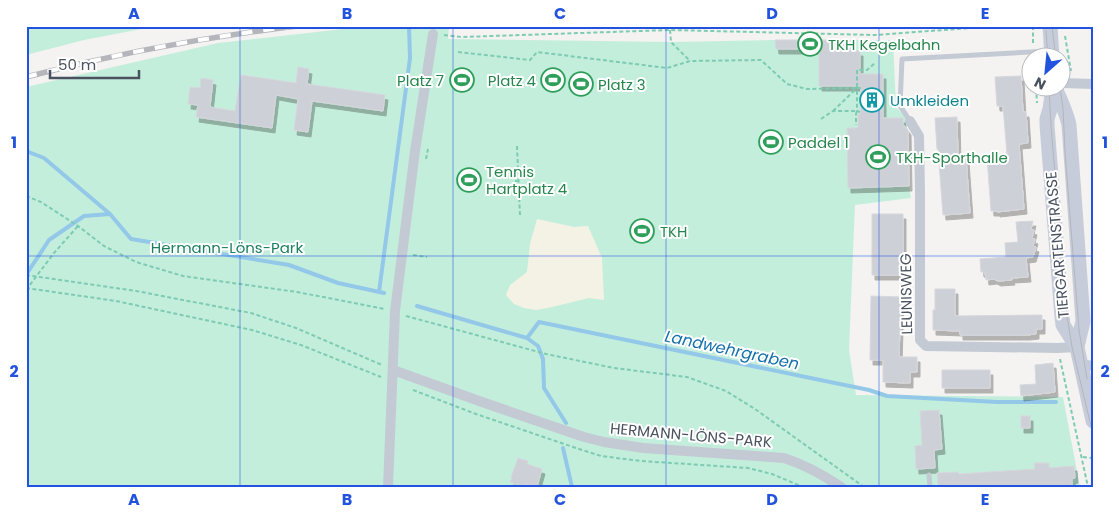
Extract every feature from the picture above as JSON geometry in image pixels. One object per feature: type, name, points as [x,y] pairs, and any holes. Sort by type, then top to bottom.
[{"type":"main road","points":[[1050,26],[1052,48]]},
{"type":"main road","name":"TIERGARTENSTRASSE","points":[[1052,98],[1047,125],[1062,317],[1063,325],[1077,347]]},
{"type":"main road","name":"TIERGARTENSTRASSE","points":[[1058,98],[1068,118],[1069,125],[1083,321],[1077,347]]},
{"type":"main road","points":[[1077,347],[1086,365],[1093,421]]},
{"type":"street","points":[[388,487],[395,311],[415,152],[438,35]]},
{"type":"street","points":[[1072,83],[1093,84]]},
{"type":"street","name":"LEUNISWEG","points":[[910,122],[919,136],[920,340],[926,346],[1077,347]]},
{"type":"street","name":"HERMANN-LÖNS-PARK","points":[[393,370],[584,437],[643,448],[784,458],[817,471],[841,487]]},
{"type":"lane","points":[[910,122],[900,106],[902,59],[1022,53]]},
{"type":"lane","points":[[929,475],[930,487]]},
{"type":"path","points":[[438,35],[462,37],[670,30],[875,35],[998,26]]},
{"type":"path","points":[[1033,26],[1033,48]]},
{"type":"path","points":[[670,30],[670,42],[690,61]]},
{"type":"path","points":[[458,52],[530,60],[537,52],[667,68],[690,61],[761,60],[787,84],[807,89],[859,88]]},
{"type":"path","points":[[853,70],[867,70],[875,63]]},
{"type":"path","points":[[856,125],[856,114],[859,111],[857,70]]},
{"type":"path","points":[[821,119],[859,88]]},
{"type":"path","points":[[833,111],[859,111]]},
{"type":"path","points":[[517,146],[520,216]]},
{"type":"path","points":[[426,159],[427,150]]},
{"type":"path","points":[[26,196],[41,202],[78,226],[104,246],[136,262],[183,276],[297,292],[395,311],[546,354],[614,368],[688,377],[726,391],[755,409],[864,487]]},
{"type":"path","points":[[27,289],[54,253],[78,226]]},
{"type":"path","points":[[413,255],[427,257]]},
{"type":"path","points":[[26,275],[136,291],[251,313],[296,328],[393,370]]},
{"type":"path","points":[[27,289],[116,301],[252,330],[301,345],[393,382]]},
{"type":"path","points":[[1082,456],[1093,458]]},
{"type":"green space","points":[[26,26],[157,26],[84,40],[26,55]]},
{"type":"green space","name":"Hermann-Löns-Park","points":[[370,26],[449,26],[448,39],[671,42],[893,40],[896,107],[906,118],[911,198],[855,205],[849,350],[856,395],[1063,397],[1080,487],[26,487],[26,87],[218,43]]},
{"type":"sand","points":[[537,219],[574,227],[588,226],[602,258],[604,300],[589,298],[536,310],[514,304],[506,295],[510,285],[527,272],[530,244]]},
{"type":"building","points":[[775,40],[844,40],[845,49],[853,48],[853,51],[860,51],[860,74],[883,74],[883,118],[903,118],[903,126],[908,130],[909,186],[848,188],[847,128],[858,128],[861,86],[819,86],[819,49],[776,49]]},
{"type":"building","points":[[298,67],[309,69],[307,84],[385,95],[383,111],[312,101],[308,132],[294,130],[298,99],[276,95],[272,128],[196,117],[198,105],[188,104],[190,87],[200,88],[201,78],[213,80],[210,107],[235,111],[241,75],[296,83]]},
{"type":"building","points":[[1021,76],[1023,112],[1026,112],[1028,143],[1019,144],[1024,209],[991,211],[987,157],[1007,154],[1003,106],[997,106],[995,77]]},
{"type":"building","points":[[957,117],[958,158],[966,158],[970,213],[943,215],[935,118]]},
{"type":"building","points":[[872,214],[903,214],[903,275],[872,275]]},
{"type":"building","points":[[1033,221],[1031,229],[1034,230],[1032,238],[1035,239],[1033,246],[1036,247],[1033,257],[1026,258],[1028,277],[998,281],[994,279],[986,280],[985,272],[981,272],[980,259],[1006,257],[1005,243],[1018,242],[1016,222]]},
{"type":"building","points":[[935,289],[955,289],[955,316],[1042,315],[1042,329],[1036,329],[1036,334],[1027,335],[960,335],[960,331],[933,330]]},
{"type":"building","points":[[871,296],[901,297],[899,357],[917,357],[917,372],[910,372],[910,383],[883,382],[883,360],[870,360]]},
{"type":"building","points":[[1053,363],[1055,392],[1021,396],[1020,385],[1036,384],[1035,365]]},
{"type":"building","points":[[942,370],[990,370],[990,388],[942,388]]},
{"type":"building","points":[[939,410],[942,449],[934,450],[935,468],[916,469],[915,446],[922,445],[920,411]]},
{"type":"building","points":[[1021,416],[1030,416],[1030,428],[1021,428]]},
{"type":"building","points":[[518,458],[528,461],[527,464],[542,469],[537,487],[525,484],[524,487],[510,482]]},
{"type":"building","points":[[1034,463],[1049,463],[1049,468],[1074,466],[1075,478],[1072,479],[1072,487],[938,487],[937,473],[958,472],[959,474],[1035,469]]},
{"type":"waterway","points":[[379,292],[410,58],[409,26]]},
{"type":"waterway","points":[[26,151],[44,158],[110,214]]},
{"type":"waterway","name":"Landwehrgraben","points":[[26,275],[49,240],[84,216],[110,214],[131,239],[289,265],[338,283],[384,293]]},
{"type":"waterway","name":"Landwehrgraben","points":[[417,306],[527,338],[539,322],[869,390],[887,396],[997,402],[1056,402]]},
{"type":"waterway","points":[[527,338],[538,346],[543,359],[544,388],[566,423]]},
{"type":"waterway","points":[[563,448],[572,487]]},
{"type":"tram line","points":[[1052,26],[1055,48]]},
{"type":"tram line","points":[[1046,31],[1047,48]]},
{"type":"tram line","points":[[1050,98],[1067,316],[1072,347],[1093,434]]},
{"type":"tram line","points":[[1062,98],[1079,330],[1087,379]]},
{"type":"railway","points":[[26,77],[160,47],[228,35],[297,26]]},
{"type":"place","name":"TKH Kegelbahn","points":[[810,44]]},
{"type":"place","name":"Platz 7","points":[[462,80]]},
{"type":"place","name":"Platz 4","points":[[553,80]]},
{"type":"place","name":"Platz 3","points":[[581,84]]},
{"type":"place","name":"Umkleiden","points":[[872,100]]},
{"type":"place","name":"Paddel 1","points":[[771,142]]},
{"type":"place","name":"TKH-Sporthalle","points":[[878,157]]},
{"type":"place","name":"Tennis Hartplatz 4","points":[[469,180]]},
{"type":"place","name":"TKH","points":[[642,231]]}]
